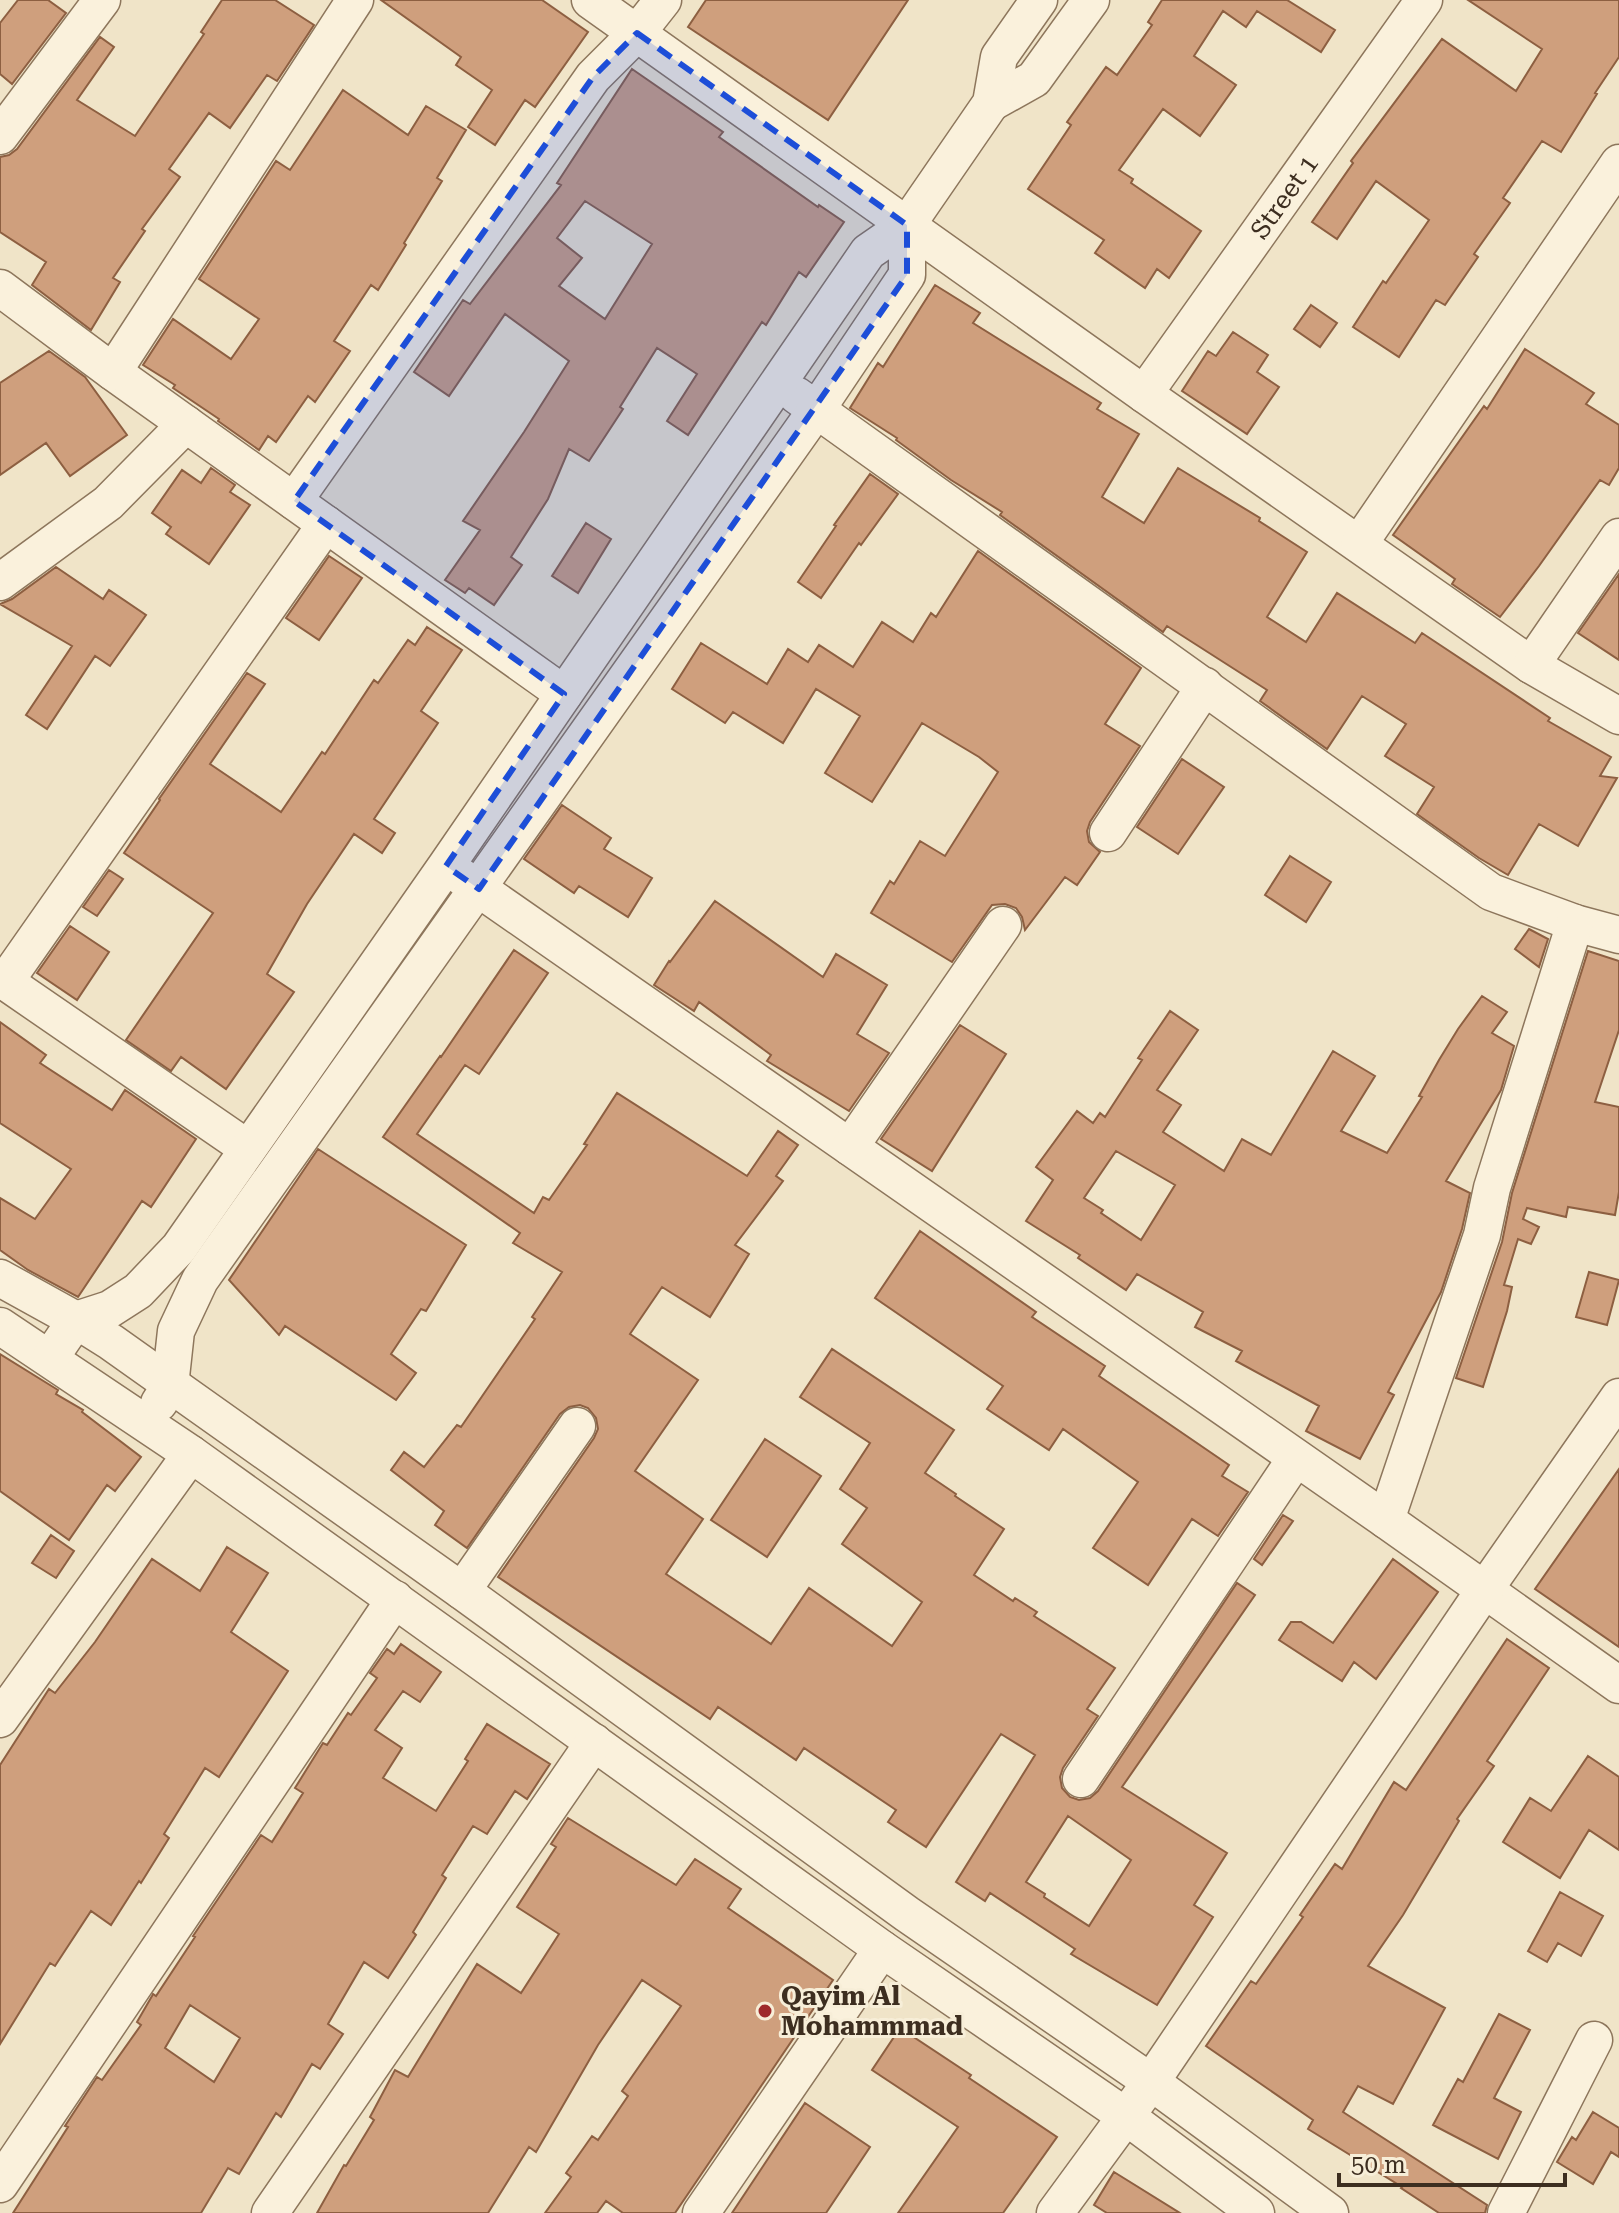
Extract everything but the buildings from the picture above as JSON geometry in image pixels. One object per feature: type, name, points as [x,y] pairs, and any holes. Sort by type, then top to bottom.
[{"type":"street","points":[[0,136],[102,0]]},
{"type":"street","points":[[113,372],[355,0]]},
{"type":"street","points":[[590,0],[1531,665],[1619,716]]},
{"type":"street","points":[[294,501],[593,77],[637,33],[663,0]]},
{"type":"street","points":[[50,1358],[76,1320],[110,1309],[138,1291],[179,1248],[868,252],[907,225],[991,103],[999,57],[1039,0]]},
{"type":"street","points":[[991,103],[1034,79],[1091,0]]},
{"type":"street","name":"Street 1","points":[[1144,394],[1424,0]]},
{"type":"street","points":[[1359,544],[1619,163]]},
{"type":"street","points":[[145,1422],[170,1386],[176,1331],[200,1280],[817,409],[907,275],[907,225]]},
{"type":"street","points":[[0,288],[564,694]]},
{"type":"street","points":[[778,382],[1491,892],[1575,923],[1619,935]]},
{"type":"street","points":[[0,582],[108,503],[186,424]]},
{"type":"street","points":[[247,1148],[2,980],[326,524]]},
{"type":"street","points":[[1531,665],[1619,537]]},
{"type":"street","points":[[1108,833],[1205,686]]},
{"type":"street","points":[[446,866],[1619,1685]]},
{"type":"street","points":[[1386,1520],[1482,1235],[1492,1188],[1575,923]]},
{"type":"street","points":[[850,1147],[1003,925]]},
{"type":"street","points":[[0,1278],[111,1342],[462,1591],[907,1914],[1151,2082],[1330,2213]]},
{"type":"street","points":[[0,1326],[191,1454],[882,1949],[1127,2117],[1256,2213]]},
{"type":"street","points":[[1055,2213],[1127,2117],[1619,1397]]},
{"type":"street","points":[[462,1591],[577,1426]]},
{"type":"street","points":[[0,1719],[191,1454]]},
{"type":"street","points":[[1081,1779],[1296,1458]]},
{"type":"street","points":[[0,2184],[395,1599]]},
{"type":"street","points":[[270,2213],[594,1742]]},
{"type":"street","points":[[701,2213],[882,1949]]},
{"type":"street","points":[[1506,2213],[1594,2040]]},
{"type":"highlighted area","points":[[637,33],[907,225],[907,275],[479,889],[446,866],[564,694],[294,501],[593,77]]},
{"type":"place","name":"Qayim Al Mohammmad","points":[[765,2011]]}]
